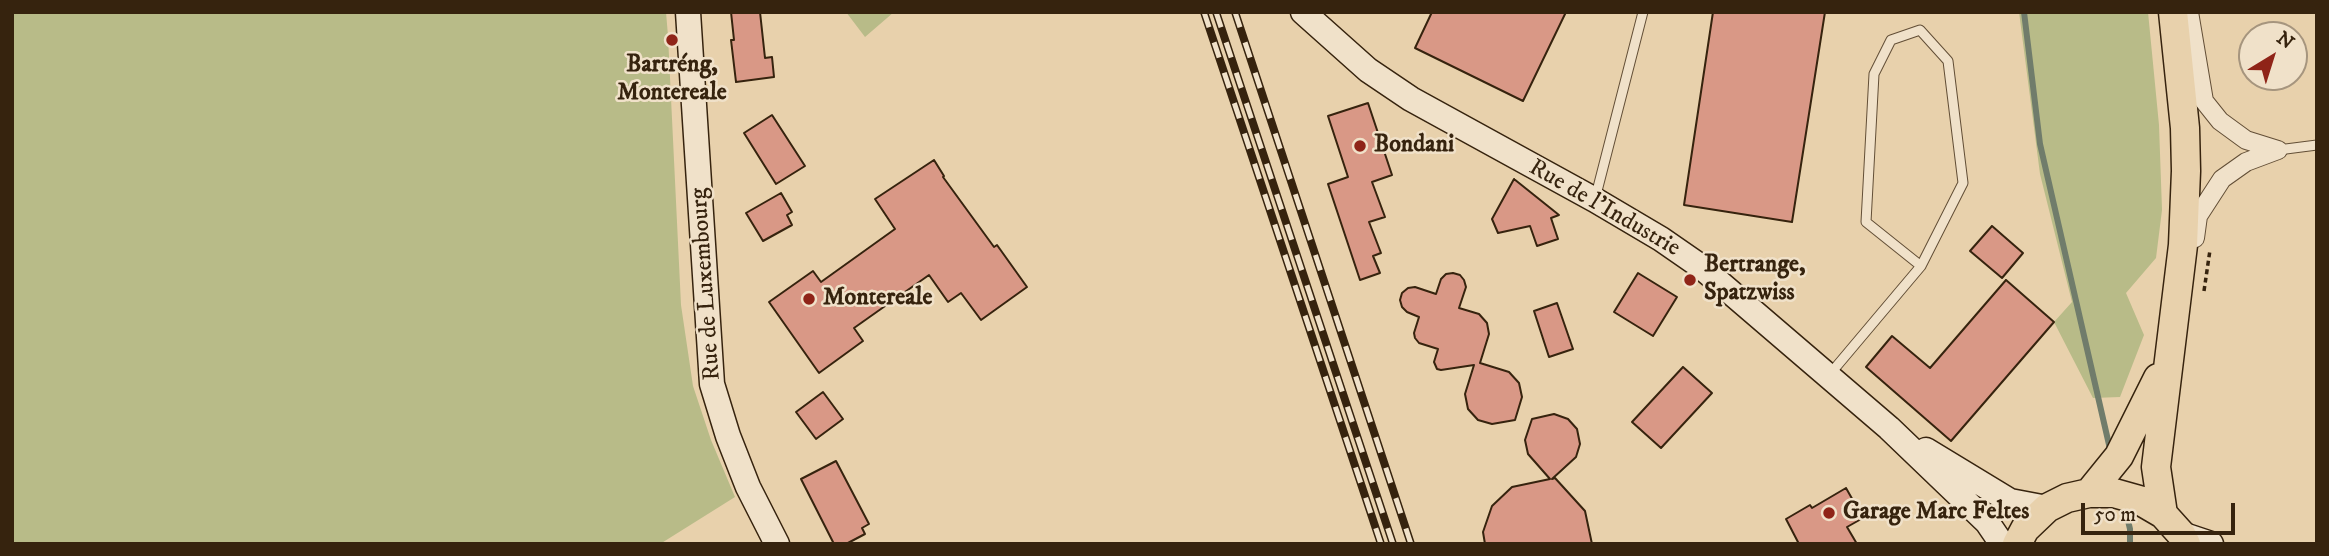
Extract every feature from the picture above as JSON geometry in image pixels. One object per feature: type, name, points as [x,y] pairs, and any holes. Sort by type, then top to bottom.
[{"type":"main road","points":[[2173,12],[2185,128],[2186,171],[2183,245],[2156,467],[2177,531]]},
{"type":"main road","points":[[2089,493],[2119,456],[2168,356]]},
{"type":"main road","points":[[2017,544],[2025,529],[2047,508],[2067,498],[2089,493],[2114,493],[2139,500],[2177,531]]},
{"type":"street","name":"Rue de Luxembourg","points":[[688,12],[712,384],[748,487],[777,544]]},
{"type":"street","name":"Rue de l'Industrie","points":[[1303,12],[1368,70],[1411,99],[1595,200],[1661,239],[1700,266],[1889,428],[1987,522],[2002,544]]},
{"type":"street","points":[[2189,12],[2204,101],[2220,121],[2246,140],[2278,150]]},
{"type":"street","points":[[2174,318],[2190,285],[2198,216],[2222,179],[2246,162],[2278,150]]},
{"type":"street","name":"Rue de l'Industrie","points":[[1889,428],[2010,501],[2047,508]]},
{"type":"street","points":[[2177,531],[2211,544]]},
{"type":"lane","points":[[1595,200],[1643,12]]},
{"type":"lane","points":[[1829,376],[1921,266],[1963,183],[1948,61],[1920,30],[1891,40],[1874,74],[1866,222],[1921,266]]},
{"type":"lane","points":[[2278,150],[2317,145]]},
{"type":"green space","points":[[12,12],[666,12],[681,305],[693,386],[711,440],[735,497],[660,544],[12,544]]},
{"type":"green space","points":[[846,12],[894,12],[865,37]]},
{"type":"green space","points":[[2019,12],[2148,12],[2159,125],[2162,210],[2156,258],[2126,293],[2144,335],[2120,397],[2093,398],[2054,322],[2072,302],[2040,174]]},
{"type":"building","points":[[731,12],[760,12],[765,58],[772,57],[774,77],[736,82]]},
{"type":"building","points":[[1432,12],[1566,12],[1523,101],[1415,48]]},
{"type":"building","points":[[1713,12],[1825,12],[1792,222],[1684,205]]},
{"type":"building","points":[[1368,103],[1392,175],[1372,182],[1385,217],[1369,222],[1381,253],[1373,256],[1380,273],[1360,280],[1328,184],[1348,177],[1328,116]]},
{"type":"building","points":[[772,115],[805,166],[776,184],[744,133]]},
{"type":"building","points":[[934,160],[943,177],[994,247],[997,245],[1027,287],[981,320],[961,293],[948,302],[929,275],[854,328],[863,341],[819,373],[769,302],[813,271],[821,282],[895,229],[875,199]]},
{"type":"building","points":[[1514,179],[1559,215],[1551,218],[1558,239],[1537,246],[1530,226],[1498,233],[1492,219]]},
{"type":"building","points":[[781,193],[792,212],[787,215],[792,225],[763,241],[746,213]]},
{"type":"building","points":[[1992,226],[2023,253],[2002,278],[1970,251]]},
{"type":"building","points":[[1638,273],[1677,297],[1653,336],[1614,312]]},
{"type":"building","points":[[1446,274],[1460,275],[1466,287],[1459,308],[1479,314],[1487,323],[1489,334],[1480,363],[1509,372],[1519,383],[1522,397],[1515,420],[1492,424],[1478,420],[1468,409],[1465,394],[1474,365],[1437,369],[1434,362],[1438,349],[1419,343],[1415,338],[1419,317],[1402,307],[1402,293],[1415,287],[1436,294],[1441,279]]},
{"type":"building","points":[[2006,280],[2054,322],[1951,441],[1866,367],[1892,336],[1930,368]]},
{"type":"building","points":[[1557,303],[1573,349],[1549,357],[1534,311]]},
{"type":"building","points":[[1683,367],[1712,393],[1661,448],[1632,422]]},
{"type":"building","points":[[823,392],[843,419],[816,439],[796,412]]},
{"type":"building","points":[[1554,414],[1568,419],[1577,429],[1580,444],[1576,457],[1552,479],[1555,478],[1585,511],[1592,544],[1485,544],[1483,532],[1492,506],[1512,487],[1550,479],[1528,454],[1525,440],[1532,419]]},
{"type":"building","points":[[836,461],[869,524],[862,528],[865,534],[846,544],[834,544],[801,479]]},
{"type":"building","name":"Garage Marc Feltes","points":[[1846,488],[1863,518],[1847,527],[1857,544],[1799,544],[1786,519],[1810,505],[1812,508]]},
{"type":"waterway","points":[[2024,12],[2040,144],[2110,449]]},
{"type":"waterway","points":[[2124,504],[2130,529],[2130,544]]},
{"type":"railway","points":[[1204,12],[1381,544]]},
{"type":"railway","points":[[1216,12],[1393,544]]},
{"type":"railway","points":[[1235,12],[1411,544]]},
{"type":"place","name":"Bartréng, Montereale","points":[[672,40]]},
{"type":"place","name":"Bondani","points":[[1360,146]]},
{"type":"place","name":"Bertrange, Spatzwiss","points":[[1690,280]]},
{"type":"place","name":"Montereale","points":[[809,299]]},
{"type":"place","name":"Garage Marc Feltes","points":[[1829,513]]}]
